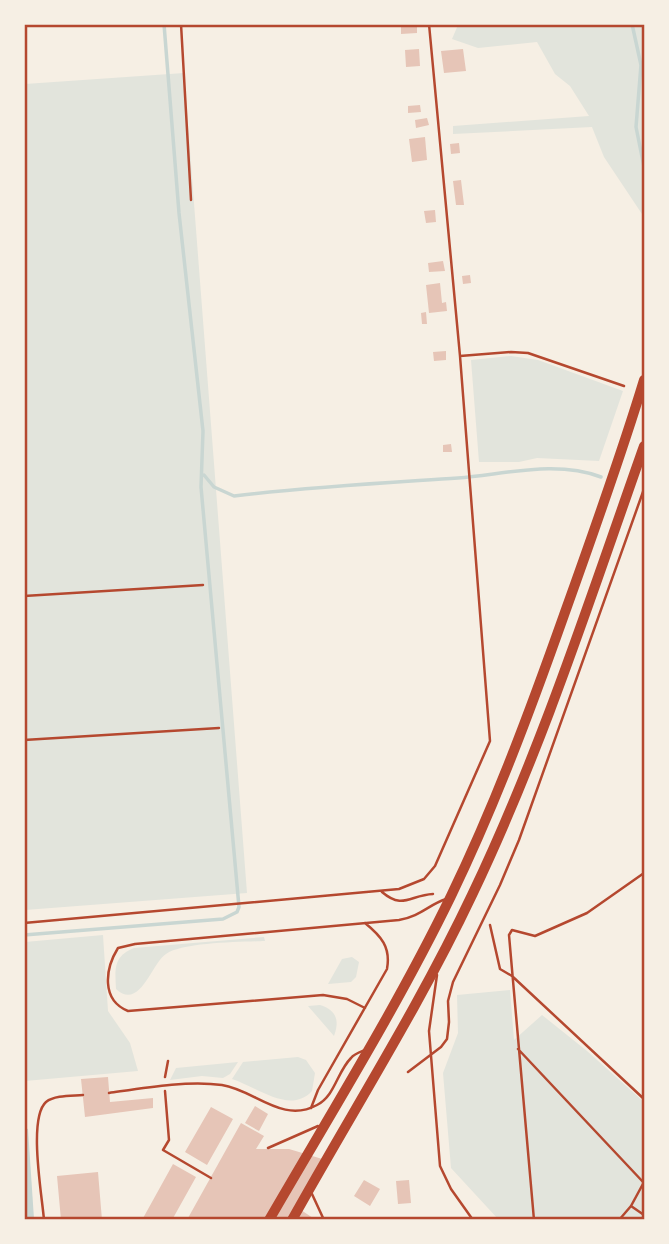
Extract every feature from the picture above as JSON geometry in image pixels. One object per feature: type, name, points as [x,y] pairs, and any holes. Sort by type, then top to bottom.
[{"type":"highway","points":[[269,1220],[450,898],[480,833],[514,751],[620,459],[645,380]]},
{"type":"highway","points":[[292,1220],[440,958],[487,862],[525,774],[645,446]]},
{"type":"lane","points":[[408,1072],[441,1047],[447,1039],[448,1001],[453,982],[519,840],[645,489]]},
{"type":"lane","points":[[365,1008],[347,999],[323,995],[128,1011],[118,1007],[110,998],[110,961],[118,948],[135,944],[411,918],[428,910],[436,902],[450,898]]},
{"type":"lane","points":[[311,1108],[387,969],[387,948],[381,936],[365,923]]},
{"type":"lane","points":[[440,958],[428,1023],[440,1166],[451,1189],[473,1220]]},
{"type":"lane","points":[[109,1093],[201,1084],[222,1085],[244,1091],[286,1111],[298,1112],[327,1098],[351,1057],[368,1048]]},
{"type":"lane","points":[[44,1220],[37,1128],[39,1111],[50,1099],[83,1095]]},
{"type":"lane","points":[[268,1149],[324,1124]]},
{"type":"lane","points":[[310,1188],[324,1220]]},
{"type":"path","points":[[181,24],[191,200]]},
{"type":"path","points":[[24,923],[382,891],[411,886],[432,870],[490,741],[460,356],[429,24]]},
{"type":"path","points":[[460,356],[528,353],[624,386]]},
{"type":"path","points":[[24,596],[203,585]]},
{"type":"path","points":[[24,740],[219,728]]},
{"type":"path","points":[[534,1220],[509,935],[512,930],[535,936],[587,912],[645,873]]},
{"type":"path","points":[[382,891],[392,899],[401,901],[433,894]]},
{"type":"path","points":[[488,923],[497,965],[645,1099]]},
{"type":"path","points":[[518,1049],[644,1182],[631,1206],[619,1220]]},
{"type":"path","points":[[168,1061],[165,1087],[169,1140],[163,1150],[211,1178]]},
{"type":"path","points":[[631,1206],[645,1215]]},
{"type":"shaded area","points":[[458,25],[644,25],[644,217],[604,157],[592,127],[453,134],[453,126],[589,116],[570,86],[555,74],[537,42],[478,48],[452,39]]},
{"type":"shaded area","points":[[184,73],[247,893],[25,910],[25,84]]},
{"type":"shaded area","points":[[511,356],[538,360],[623,391],[599,461],[537,458],[519,462],[479,462],[471,360]]},
{"type":"shaded area","points":[[103,935],[108,1011],[130,1043],[138,1071],[25,1081],[25,942]]},
{"type":"shaded area","points":[[264,937],[265,941],[213,943],[174,950],[161,959],[138,990],[132,994],[124,994],[116,989],[119,959],[134,948]]},
{"type":"shaded area","points":[[352,957],[359,962],[356,977],[351,982],[328,984],[342,959]]},
{"type":"shaded area","points":[[510,990],[514,1040],[542,1015],[644,1102],[644,1219],[498,1219],[451,1168],[443,1073],[458,1033],[457,995]]},
{"type":"shaded area","points":[[320,1005],[335,1016],[337,1025],[334,1036],[308,1006]]},
{"type":"shaded area","points":[[298,1057],[306,1060],[315,1073],[312,1091],[303,1098],[284,1100],[232,1079],[243,1062]]},
{"type":"shaded area","points":[[238,1062],[230,1074],[223,1078],[202,1076],[170,1080],[176,1068]]},
{"type":"shaded area","points":[[25,1128],[28,1129],[34,1219],[25,1219]]},
{"type":"building","points":[[417,24],[417,33],[401,34],[401,26]]},
{"type":"building","points":[[419,49],[420,66],[406,67],[405,50]]},
{"type":"building","points":[[463,49],[466,71],[444,73],[441,51]]},
{"type":"building","points":[[420,105],[421,112],[408,113],[408,106]]},
{"type":"building","points":[[427,118],[429,125],[416,128],[415,120]]},
{"type":"building","points":[[425,137],[427,160],[412,162],[409,139]]},
{"type":"building","points":[[459,143],[460,153],[451,154],[450,144]]},
{"type":"building","points":[[461,180],[464,205],[456,205],[453,181]]},
{"type":"building","points":[[435,210],[436,222],[426,223],[424,211]]},
{"type":"building","points":[[443,261],[445,271],[429,272],[428,263]]},
{"type":"building","points":[[470,275],[471,283],[463,284],[462,276]]},
{"type":"building","points":[[440,283],[442,303],[446,302],[447,311],[429,313],[426,285]]},
{"type":"building","points":[[426,312],[427,324],[422,324],[421,313]]},
{"type":"building","points":[[446,351],[446,360],[434,361],[433,352]]},
{"type":"building","points":[[451,444],[452,452],[443,452],[443,445]]},
{"type":"building","points":[[108,1077],[110,1102],[153,1098],[153,1108],[85,1117],[81,1079]]},
{"type":"building","points":[[255,1106],[268,1114],[259,1131],[245,1123]]},
{"type":"building","points":[[211,1107],[233,1119],[207,1165],[185,1152]]},
{"type":"building","points":[[241,1123],[264,1136],[256,1149],[289,1149],[329,1161],[301,1210],[316,1220],[188,1218]]},
{"type":"building","points":[[173,1164],[196,1177],[172,1220],[142,1220]]},
{"type":"building","points":[[98,1172],[102,1220],[61,1220],[57,1176]]},
{"type":"building","points":[[364,1180],[380,1189],[370,1206],[354,1196]]},
{"type":"building","points":[[409,1180],[411,1203],[398,1204],[396,1181]]},
{"type":"waterway","points":[[24,935],[223,919],[237,912],[239,907],[201,487],[203,431],[179,213],[164,24]]},
{"type":"waterway","points":[[632,24],[641,65],[636,127],[644,167]]},
{"type":"waterway","points":[[204,475],[214,487],[234,496],[549,469],[566,469],[601,477]]}]
